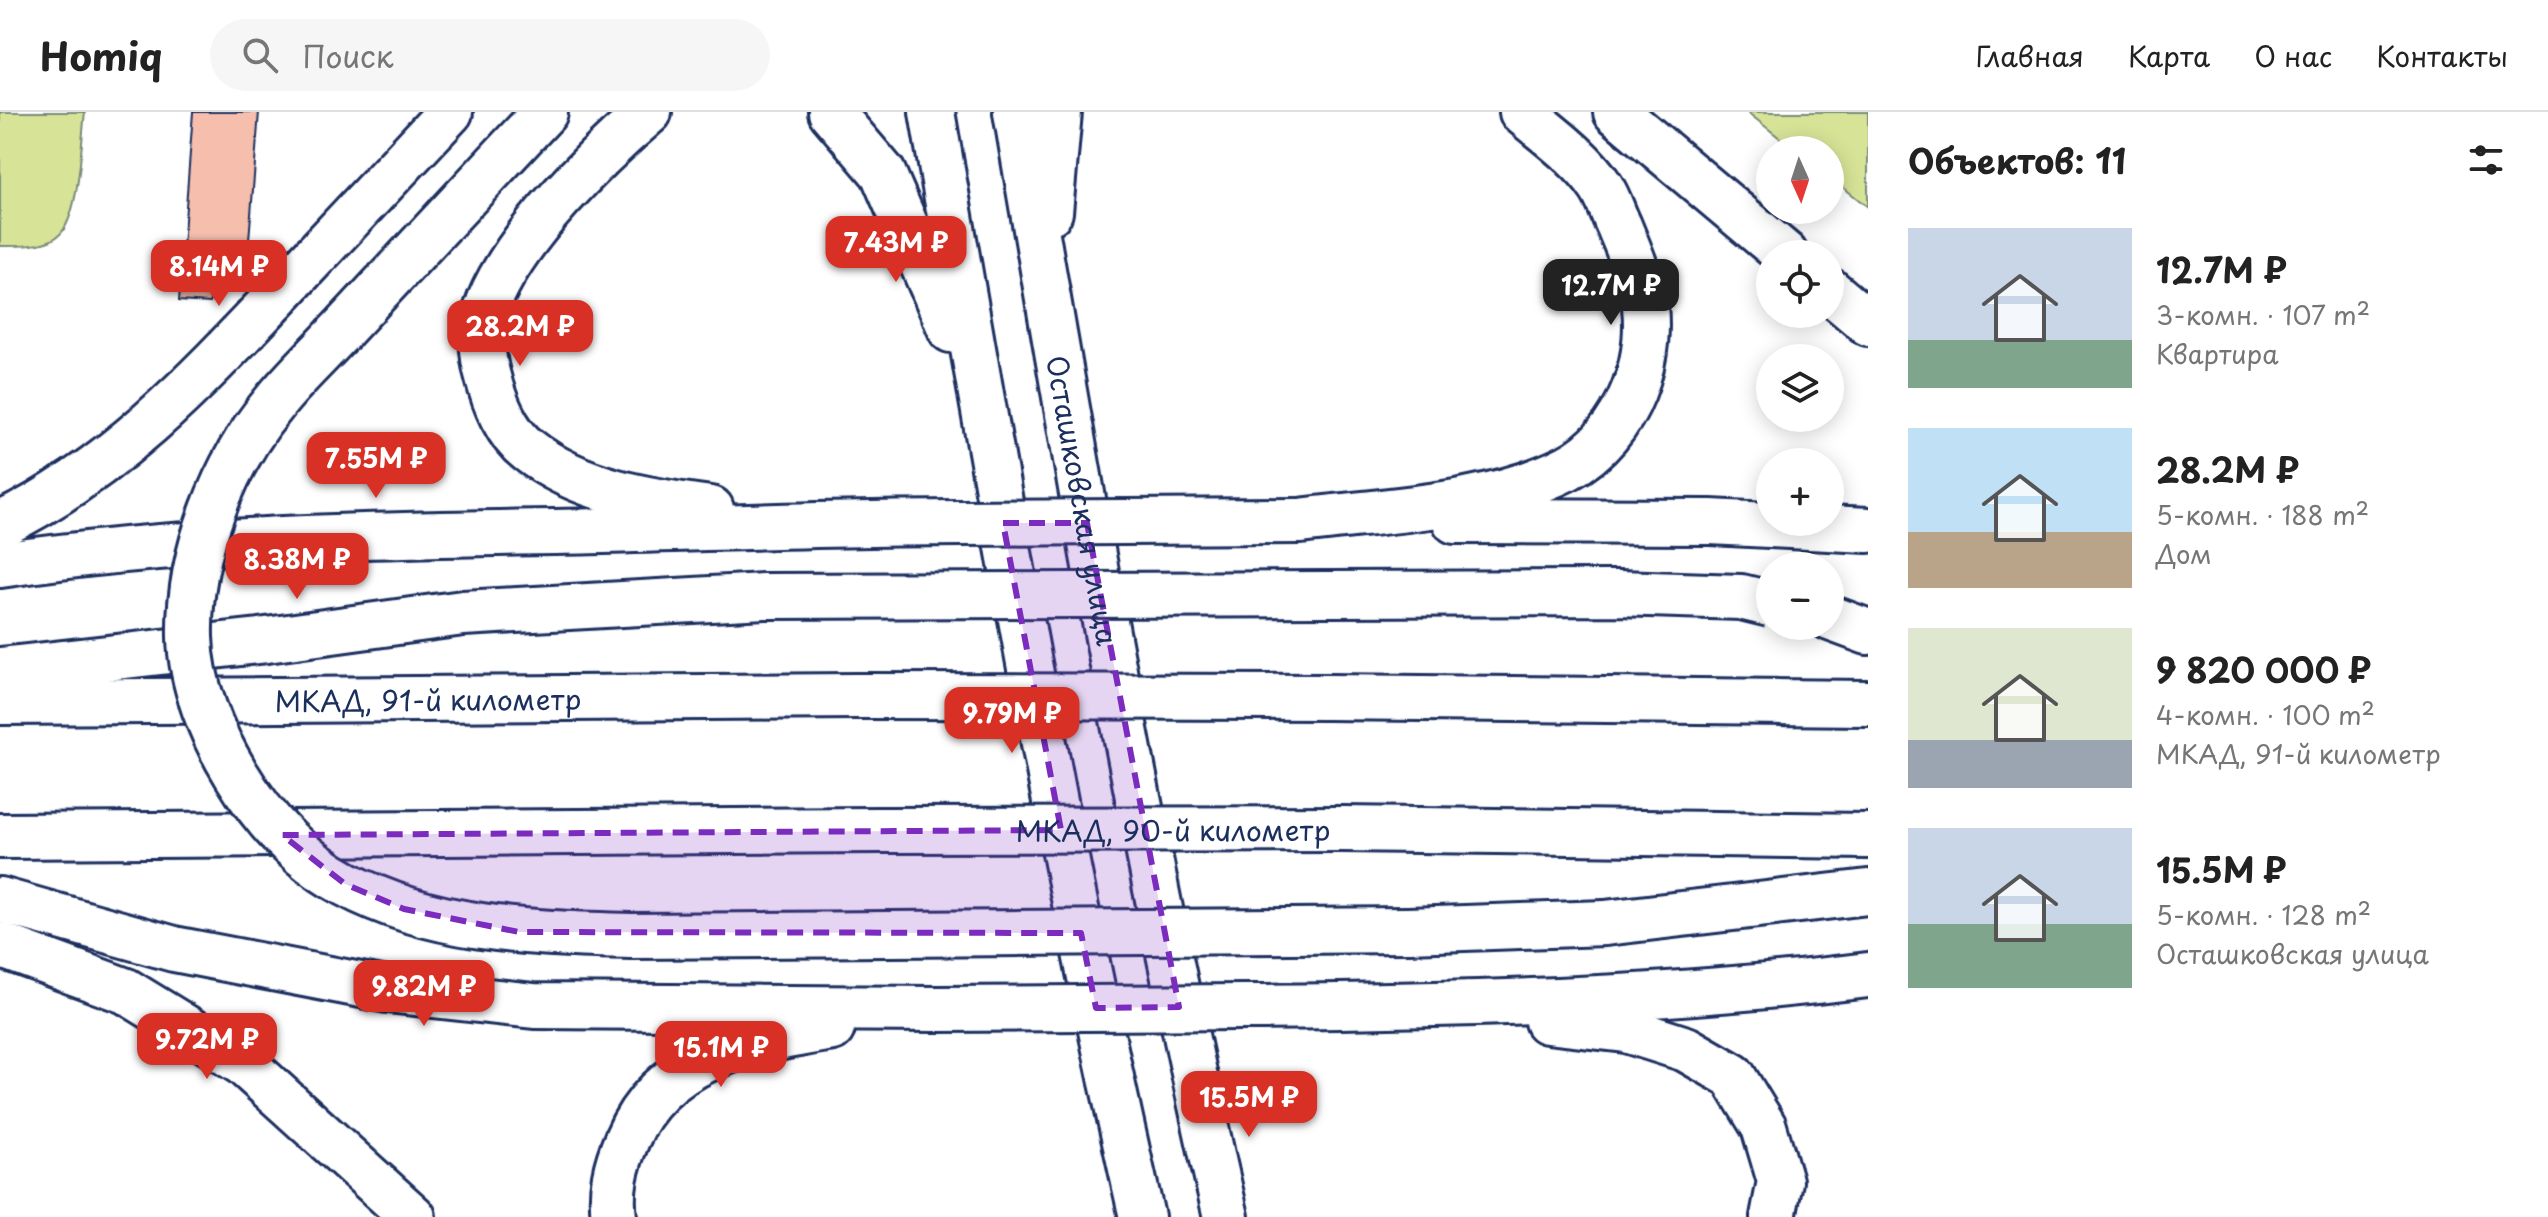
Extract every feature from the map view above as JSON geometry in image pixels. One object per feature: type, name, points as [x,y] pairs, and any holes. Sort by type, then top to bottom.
[{"type":"main road","points":[[0,525],[52,500],[141,432],[205,372],[450,112]]},
{"type":"main road","points":[[545,112],[274,403],[241,453],[218,499],[196,570],[190,638],[199,688],[220,749],[255,805],[297,851],[345,884],[404,909],[461,923],[519,932],[646,936],[1408,930],[1605,923],[1868,892]]},
{"type":"main road","points":[[649,112],[621,136],[517,249],[488,303],[481,354],[495,405],[526,449],[587,484],[760,519]]},
{"type":"main road","points":[[831,112],[883,173],[940,300],[988,434]]},
{"type":"main road","points":[[932,112],[988,434],[1107,1063],[1142,1217]]},
{"type":"main road","name":"Осташковская улица","points":[[1016,112],[1095,569],[1195,1082],[1226,1217]]},
{"type":"main road","points":[[1055,342],[1050,216],[1059,112]]},
{"type":"main road","points":[[1300,521],[1512,490],[1570,467],[1600,444],[1620,416],[1637,383],[1646,343],[1642,290],[1603,189],[1580,162],[1522,112]]},
{"type":"main road","points":[[1616,112],[1768,240]]},
{"type":"main road","points":[[1844,303],[1868,323]]},
{"type":"main road","points":[[0,565],[82,553],[224,541],[760,519],[828,523],[1710,522],[1868,530]]},
{"type":"main road","points":[[0,670],[259,641],[463,613],[764,596],[1618,593],[1741,597],[1756,601]]},
{"type":"main road","points":[[1844,623],[1868,632]]},
{"type":"main road","name":"МКАД, 91-й километр","points":[[0,702],[857,696],[1868,703]]},
{"type":"main road","name":"МКАД, 90-й километр","points":[[0,836],[1342,829],[1868,836]]},
{"type":"main road","points":[[0,900],[174,949],[387,990],[534,1006],[866,1015],[937,1009],[1417,1005],[1756,989],[1868,975]]},
{"type":"main road","points":[[0,938],[174,949]]},
{"type":"main road","points":[[0,945],[126,991],[243,1063],[413,1217]]},
{"type":"main road","points":[[1417,1005],[1626,1030],[1686,1049],[1733,1076],[1764,1127],[1780,1181],[1773,1217]]},
{"type":"main road","points":[[614,1217],[612,1200],[616,1165],[630,1131],[650,1100],[683,1070],[726,1050],[866,1015]]},
{"type":"main road","points":[[1107,1063],[1111,1217]]},
{"type":"main road","points":[[1195,1082],[1238,1217]]},
{"type":"highlighted area","points":[[1003,523],[1087,523],[1179,1007],[1096,1008],[1081,933],[519,932],[404,909],[345,884],[282,835],[1061,830]]},
{"type":"green space","points":[[0,112],[85,112],[77,189],[69,218],[59,235],[44,243],[0,246]]},
{"type":"green space","points":[[1747,112],[1868,112],[1868,207],[1844,188],[1844,136],[1777,136]]},
{"type":"building","points":[[193,112],[259,112],[247,266],[213,264],[210,303],[179,301]]}]
